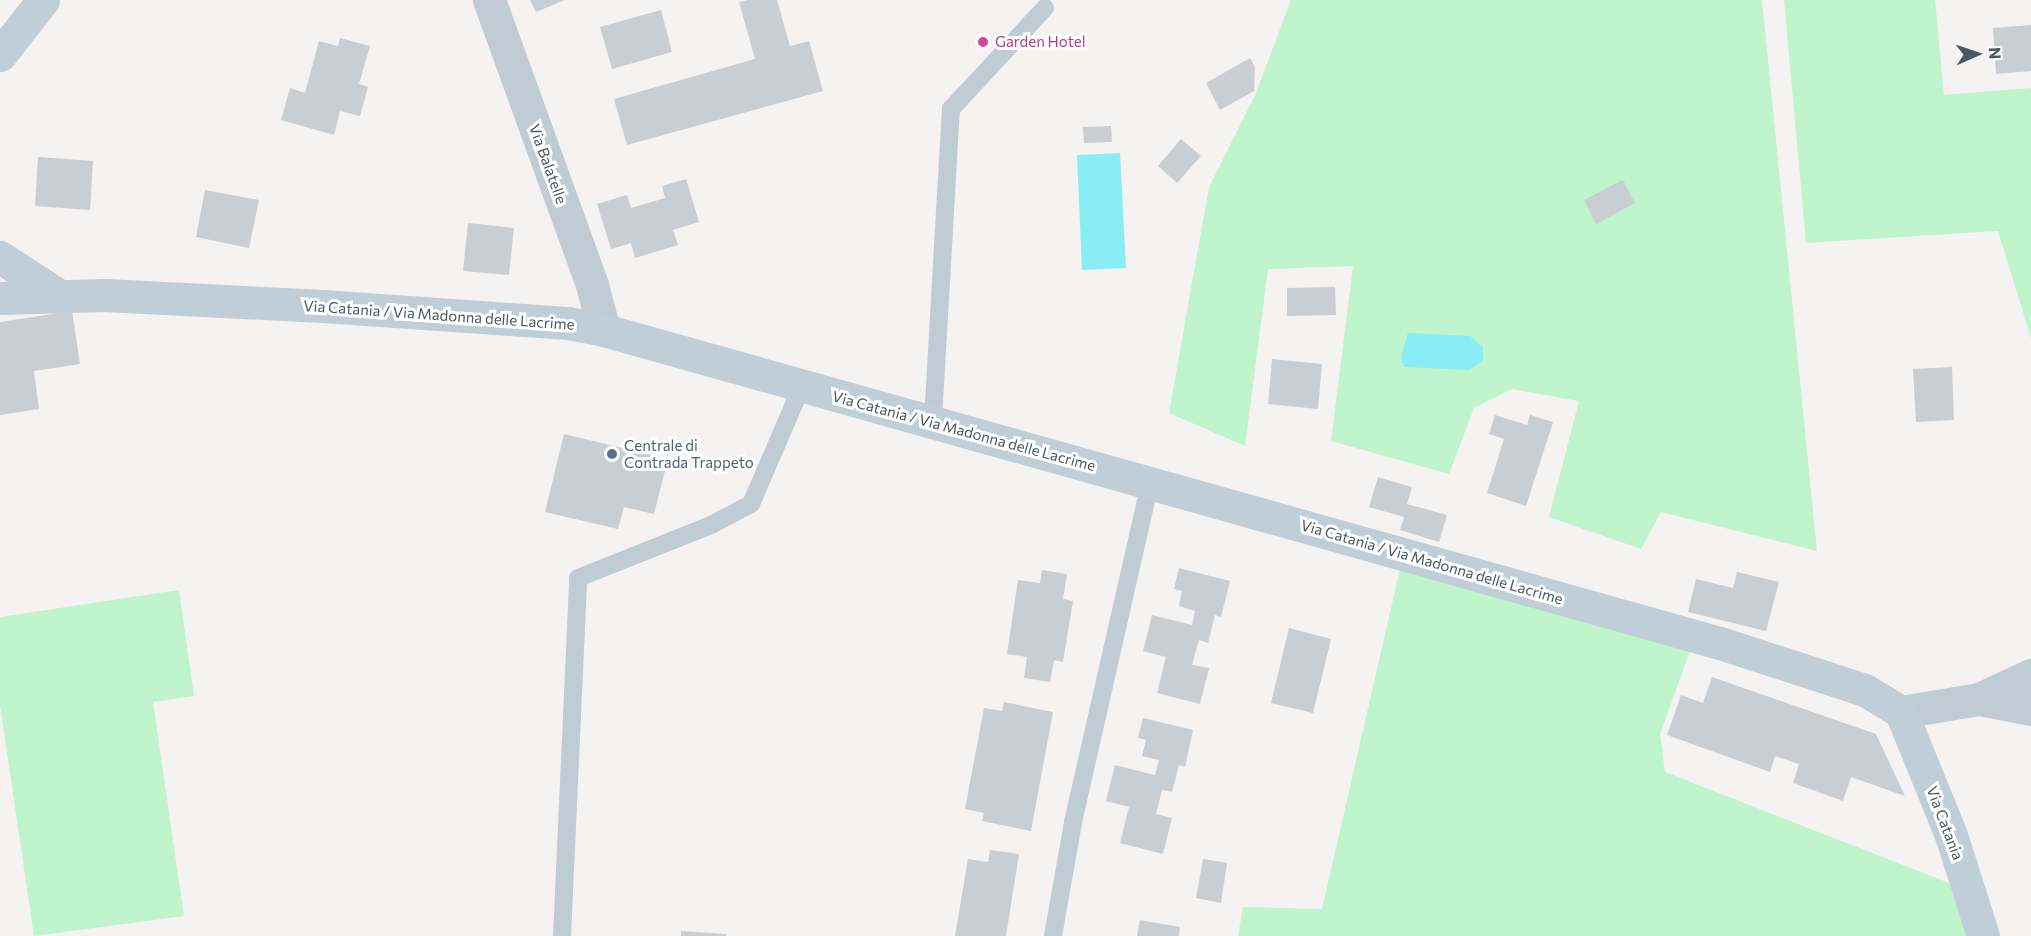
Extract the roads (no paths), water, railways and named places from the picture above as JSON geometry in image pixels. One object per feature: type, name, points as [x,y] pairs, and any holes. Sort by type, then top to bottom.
[{"type":"main road","points":[[0,55],[43,0]]},
{"type":"main road","points":[[0,257],[60,296]]},
{"type":"main road","name":"Via Catania / Via Madonna delle Lacrime","points":[[0,298],[60,296],[323,306],[568,323],[604,330],[801,388],[933,420],[1720,643],[1865,690],[1901,712]]},
{"type":"main road","name":"Via Catania","points":[[1901,712],[1951,835],[1983,936]]},
{"type":"street","name":"Via Balatelle","points":[[489,0],[592,285],[604,330]]},
{"type":"street","points":[[1901,712],[1979,699],[2031,675]]},
{"type":"street","points":[[1979,699],[2031,709]]},
{"type":"lane","points":[[933,420],[951,109],[1045,8]]},
{"type":"lane","points":[[562,936],[578,578],[711,525],[751,504],[801,388]]},
{"type":"lane","points":[[1053,936],[1073,822],[1150,483]]},
{"type":"water","points":[[1120,153],[1126,268],[1082,270],[1077,155]]},
{"type":"water","points":[[1408,333],[1470,336],[1483,347],[1483,361],[1469,370],[1404,367],[1401,357]]},
{"type":"place","name":"Garden Hotel","points":[[983,42]]},
{"type":"place","name":"Centrale di Contrada Trappeto","points":[[612,454]]}]
